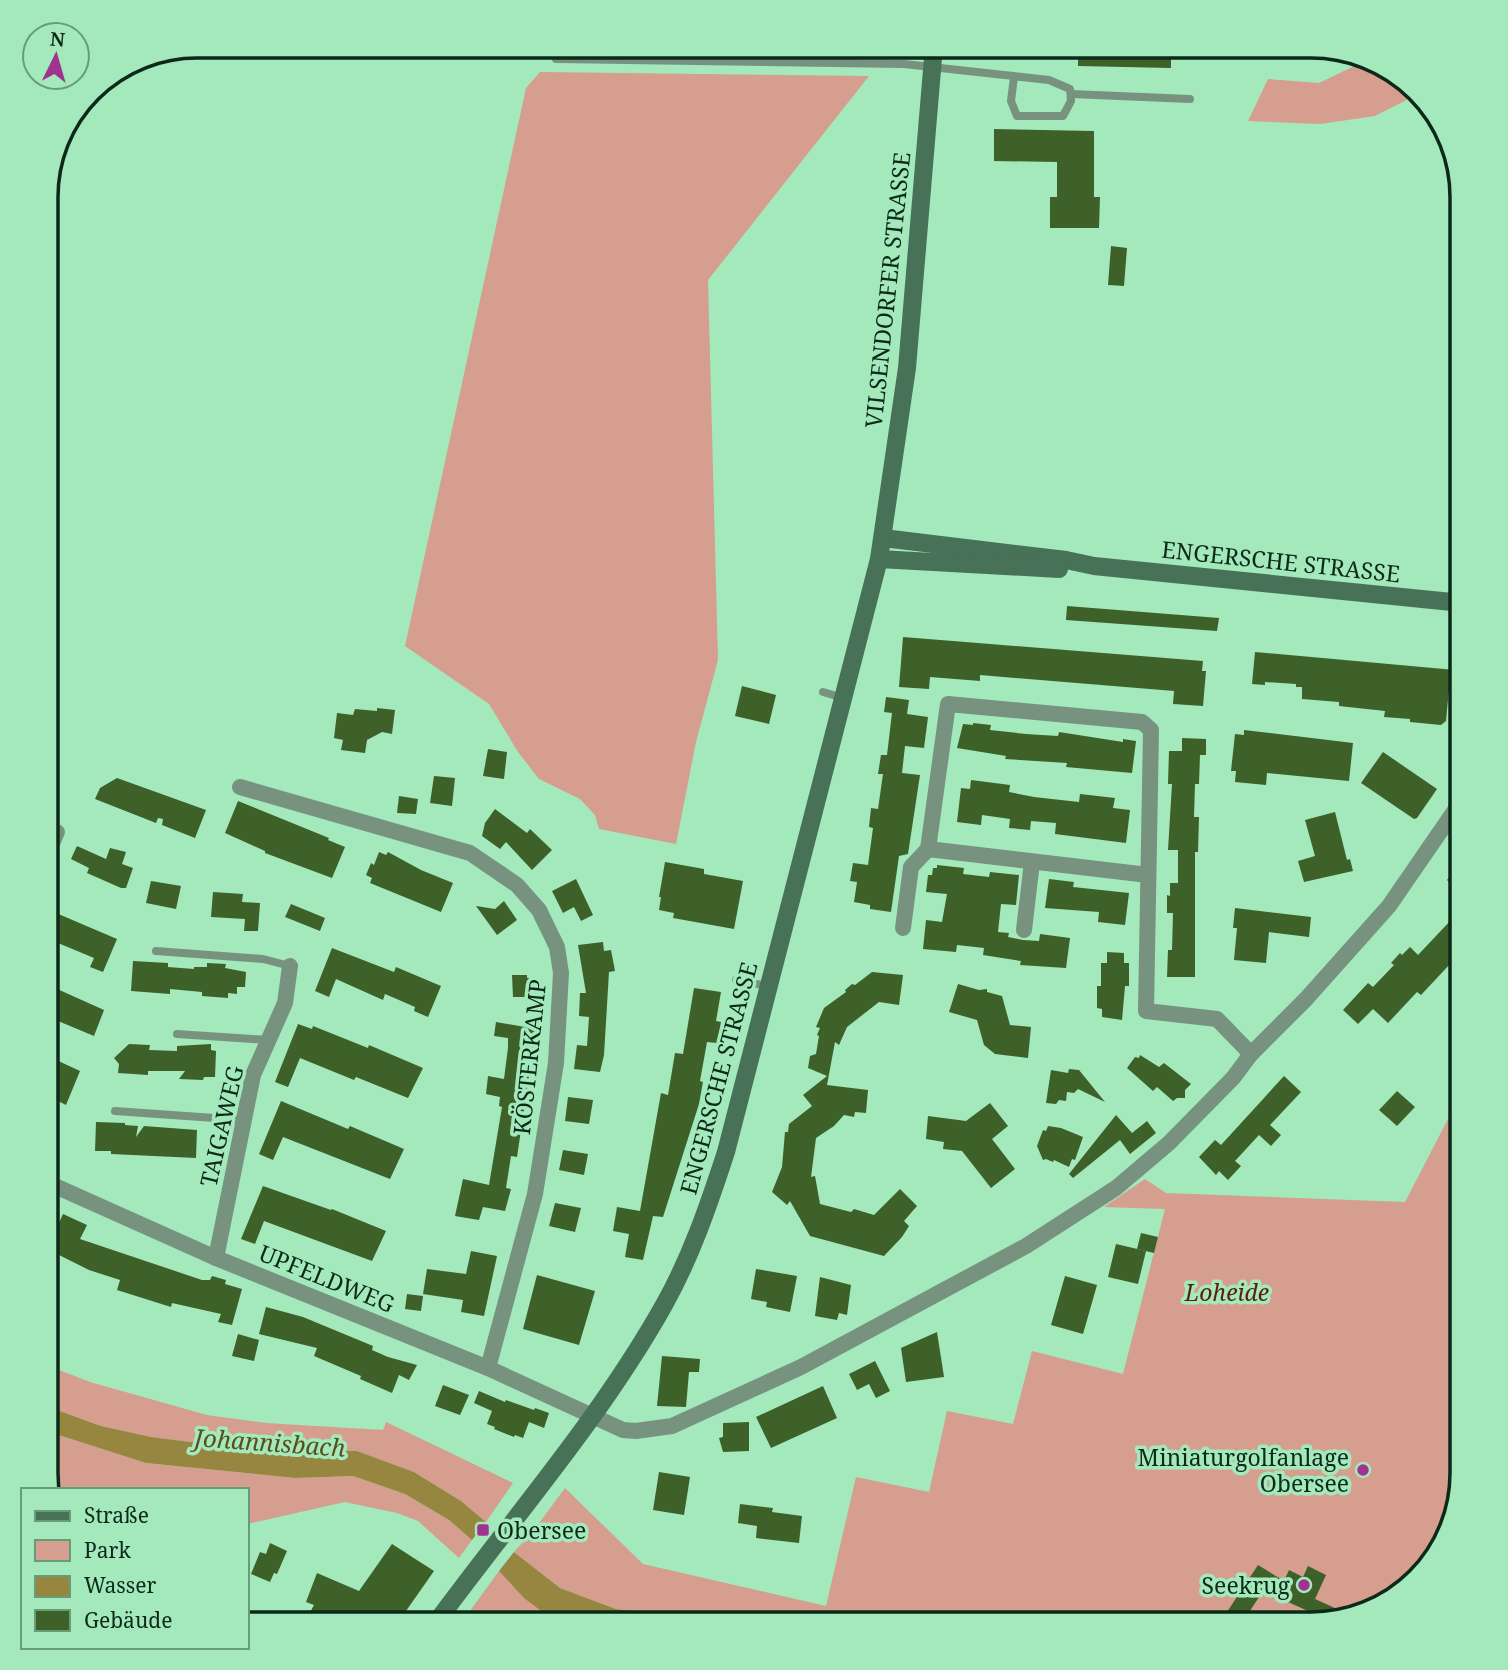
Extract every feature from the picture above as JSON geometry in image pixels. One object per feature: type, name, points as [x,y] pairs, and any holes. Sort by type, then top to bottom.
[{"type":"main road","name":"VILSENDORFER STRASSE","points":[[883,538],[907,368],[933,58]]},
{"type":"main road","name":"ENGERSCHE STRASSE","points":[[444,1612],[592,1417],[664,1304],[707,1212],[743,1089],[883,538],[1066,560],[1094,566],[1450,602]]},
{"type":"main road","name":"ENGERSCHE STRASSE","points":[[879,559],[1066,570],[1094,566]]},
{"type":"street","points":[[904,928],[911,867],[928,849],[948,704],[1142,722],[1151,730],[1146,1011],[1217,1019],[1251,1054]]},
{"type":"street","name":"KÖSTERKAMP","points":[[240,787],[470,853],[517,885],[539,910],[557,947],[561,973],[555,1063],[535,1194],[488,1367]]},
{"type":"street","points":[[592,1417],[622,1430],[636,1431],[672,1426],[801,1367],[1026,1246],[1116,1188],[1169,1143],[1306,999],[1389,906],[1450,817]]},
{"type":"street","points":[[928,849],[1148,875]]},
{"type":"street","points":[[1024,930],[1032,862]]},
{"type":"street","name":"TAIGAWEG","points":[[216,1258],[253,1075],[285,1003],[290,966]]},
{"type":"street","name":"UPFELDWEG","points":[[58,1186],[216,1258],[488,1367],[592,1417]]},
{"type":"lane","points":[[556,59],[932,66],[1049,80],[1070,89],[1071,101],[1063,117],[1017,116],[1011,102],[1014,77]]},
{"type":"lane","points":[[1070,94],[1190,99]]},
{"type":"lane","points":[[823,692],[843,698]]},
{"type":"lane","points":[[156,951],[263,959],[290,966]]},
{"type":"lane","points":[[736,979],[768,986]]},
{"type":"lane","points":[[177,1034],[269,1040]]},
{"type":"lane","points":[[115,1111],[243,1120]]},
{"type":"green space","points":[[1356,65],[1381,76],[1409,99],[1375,116],[1320,124],[1248,121],[1268,79],[1319,83]]},
{"type":"green space","points":[[540,72],[869,76],[708,280],[718,660],[696,742],[676,844],[599,829],[595,815],[580,799],[539,779],[518,752],[489,704],[405,646],[526,88]]},
{"type":"green space","name":"Loheide","points":[[1450,1115],[1448,1500],[1436,1535],[1421,1558],[1396,1583],[1364,1602],[1338,1610],[1311,1612],[635,1612],[616,1609],[560,1588],[514,1552],[565,1488],[643,1564],[826,1606],[856,1477],[929,1492],[947,1411],[1013,1424],[1032,1351],[1123,1374],[1165,1209],[1104,1207],[1145,1179],[1166,1193],[1405,1202]]},
{"type":"green space","points":[[58,1370],[90,1382],[207,1415],[266,1423],[383,1430],[386,1422],[513,1483],[486,1522],[461,1501],[414,1472],[357,1451],[296,1451],[199,1443],[151,1437],[101,1426],[58,1410]]},
{"type":"green space","points":[[58,1435],[146,1463],[295,1478],[353,1476],[405,1494],[449,1520],[472,1540],[459,1558],[418,1521],[397,1513],[345,1502],[248,1524],[248,1488],[59,1488]]},
{"type":"green space","points":[[499,1571],[516,1589],[547,1612],[469,1612]]},
{"type":"water","points":[[58,1410],[101,1426],[151,1437],[296,1451],[357,1451],[414,1472],[461,1501],[486,1522],[472,1540],[449,1520],[405,1494],[353,1476],[295,1478],[146,1463],[58,1435]]},
{"type":"water","points":[[514,1552],[560,1588],[616,1609],[635,1612],[545,1612],[524,1598],[499,1571]]},
{"type":"building","points":[[1078,58],[1171,58],[1171,68],[1078,66]]},
{"type":"building","points":[[994,129],[1094,131],[1094,197],[1100,197],[1099,228],[1050,228],[1050,197],[1057,197],[1057,162],[994,161]]},
{"type":"building","points":[[1111,246],[1127,248],[1124,286],[1108,285]]},
{"type":"building","points":[[1067,606],[1219,618],[1217,631],[1066,620]]},
{"type":"building","points":[[903,637],[1203,661],[1202,671],[1206,671],[1203,706],[1173,704],[1174,691],[980,675],[980,681],[930,677],[929,689],[899,687]]},
{"type":"building","points":[[1255,652],[1450,670],[1446,721],[1441,725],[1384,717],[1385,711],[1339,706],[1339,702],[1302,699],[1302,687],[1296,687],[1296,684],[1252,684]]},
{"type":"building","points":[[742,686],[776,695],[769,724],[735,716]]},
{"type":"building","points":[[886,697],[909,700],[907,714],[928,717],[924,748],[905,746],[902,773],[920,775],[908,854],[899,856],[891,912],[870,909],[870,905],[854,902],[857,882],[850,881],[853,863],[868,865],[873,828],[869,827],[871,808],[878,809],[883,774],[878,774],[881,755],[887,755],[892,713],[884,712]]},
{"type":"building","points":[[377,708],[395,710],[392,734],[382,732],[367,740],[365,753],[341,750],[343,740],[334,738],[337,713],[353,715],[355,709],[377,711]]},
{"type":"building","points":[[963,724],[991,725],[990,730],[1026,734],[1058,736],[1059,732],[1123,742],[1123,739],[1136,741],[1132,773],[1066,767],[1067,763],[1005,759],[1006,756],[957,748]]},
{"type":"building","points":[[1244,730],[1353,743],[1349,781],[1267,773],[1266,785],[1235,782],[1236,771],[1231,771],[1235,734],[1244,735]]},
{"type":"building","points":[[1182,738],[1206,739],[1206,755],[1200,755],[1199,784],[1195,784],[1194,817],[1199,817],[1198,852],[1195,852],[1195,977],[1167,977],[1168,950],[1172,950],[1173,913],[1167,913],[1167,895],[1170,896],[1170,883],[1178,883],[1178,850],[1168,850],[1172,784],[1168,784],[1169,751],[1182,751]]},
{"type":"building","points":[[488,749],[507,752],[504,779],[483,776]]},
{"type":"building","points":[[1383,752],[1437,789],[1417,818],[1414,819],[1361,783]]},
{"type":"building","points":[[434,776],[455,778],[452,806],[430,803]]},
{"type":"building","points":[[117,778],[206,810],[195,838],[162,825],[163,819],[158,818],[156,823],[95,799],[100,788]]},
{"type":"building","points":[[971,780],[1010,785],[1009,792],[1034,797],[1079,802],[1080,794],[1115,798],[1113,808],[1130,810],[1126,843],[1055,834],[1056,823],[1031,821],[1030,830],[1009,828],[1010,819],[982,815],[981,825],[957,822],[961,788],[970,789]]},
{"type":"building","points":[[399,796],[418,799],[416,814],[397,813]]},
{"type":"building","points":[[238,801],[345,847],[332,878],[265,853],[225,833]]},
{"type":"building","points":[[495,809],[527,833],[530,829],[552,850],[532,870],[506,842],[500,849],[482,836],[485,823]]},
{"type":"building","points":[[1335,812],[1347,860],[1350,859],[1353,871],[1304,882],[1298,861],[1315,856],[1305,820]]},
{"type":"building","points":[[77,846],[106,859],[110,848],[126,852],[122,864],[133,868],[126,888],[87,873],[89,868],[71,859]]},
{"type":"building","points":[[379,852],[386,855],[388,852],[453,883],[441,912],[370,883],[372,878],[366,875]]},
{"type":"building","points":[[665,862],[704,869],[704,874],[743,881],[734,929],[673,918],[674,913],[659,910]]},
{"type":"building","points":[[937,865],[964,868],[963,874],[989,877],[990,872],[1019,875],[1016,905],[1001,904],[998,932],[1009,933],[1008,937],[1023,940],[1039,941],[1040,934],[1070,938],[1066,968],[1020,965],[1021,961],[983,955],[984,948],[957,945],[956,952],[923,949],[926,920],[942,922],[947,894],[926,892],[928,875],[932,875],[933,868],[937,868]]},
{"type":"building","points":[[576,879],[593,915],[581,921],[574,907],[563,913],[552,891]]},
{"type":"building","points":[[1049,879],[1074,882],[1073,887],[1129,893],[1125,925],[1098,922],[1099,912],[1045,908]]},
{"type":"building","points":[[151,881],[181,886],[176,909],[146,903]]},
{"type":"building","points":[[213,892],[243,894],[242,902],[260,903],[258,931],[244,931],[245,919],[211,917]]},
{"type":"building","points":[[504,901],[517,920],[497,935],[476,906],[495,909]]},
{"type":"building","points":[[291,904],[325,918],[320,931],[285,917]]},
{"type":"building","points":[[1235,908],[1311,917],[1309,937],[1269,932],[1266,963],[1234,960],[1237,928],[1233,928]]},
{"type":"building","points":[[58,914],[117,939],[103,972],[90,967],[94,958],[58,943]]},
{"type":"building","points":[[1450,921],[1450,964],[1421,995],[1417,992],[1388,1023],[1373,1009],[1358,1024],[1343,1010],[1368,983],[1373,987],[1394,965],[1391,963],[1400,953],[1402,955],[1410,947],[1418,955]]},
{"type":"building","points":[[603,942],[604,951],[611,950],[615,971],[609,972],[604,1055],[600,1072],[574,1069],[577,1045],[587,1046],[589,1017],[579,1016],[580,993],[586,993],[578,945]]},
{"type":"building","points":[[332,948],[394,972],[396,967],[441,986],[428,1017],[414,1011],[415,1007],[385,994],[383,1000],[336,979],[329,997],[315,991]]},
{"type":"building","points":[[1107,952],[1124,953],[1124,963],[1129,963],[1129,986],[1125,986],[1122,1020],[1102,1017],[1102,1009],[1097,1008],[1101,963],[1107,963]]},
{"type":"building","points":[[133,961],[168,963],[168,967],[194,969],[207,967],[207,963],[226,964],[225,968],[246,972],[245,987],[237,987],[237,994],[228,993],[228,998],[170,989],[170,994],[131,991]]},
{"type":"building","points":[[872,972],[903,975],[899,1005],[879,1002],[847,1027],[839,1045],[835,1042],[827,1085],[868,1090],[866,1113],[855,1112],[854,1117],[844,1115],[834,1126],[816,1138],[811,1177],[815,1176],[820,1204],[874,1215],[900,1189],[917,1206],[904,1221],[909,1226],[902,1237],[884,1256],[810,1236],[790,1201],[787,1205],[772,1192],[782,1167],[785,1132],[788,1132],[789,1124],[812,1106],[803,1095],[827,1076],[808,1068],[810,1056],[816,1054],[820,1028],[816,1027],[824,1008],[846,992],[852,984],[855,985]]},
{"type":"building","points":[[512,975],[537,978],[537,997],[513,997]]},
{"type":"building","points":[[958,984],[979,990],[987,989],[987,992],[1002,996],[1010,1025],[1031,1027],[1028,1058],[995,1054],[984,1045],[977,1020],[949,1012]]},
{"type":"building","points":[[694,988],[721,992],[716,1021],[721,1022],[717,1043],[707,1042],[699,1104],[663,1217],[653,1216],[643,1260],[625,1257],[629,1234],[613,1231],[617,1207],[640,1211],[661,1093],[668,1095],[675,1053],[683,1054]]},
{"type":"building","points":[[58,989],[104,1010],[94,1036],[58,1021]]},
{"type":"building","points":[[496,1022],[536,1029],[517,1157],[511,1156],[506,1188],[511,1189],[505,1211],[483,1207],[479,1220],[455,1216],[463,1179],[489,1185],[502,1107],[499,1106],[500,1097],[486,1094],[488,1076],[504,1079],[508,1048],[508,1038],[494,1036]]},
{"type":"building","points":[[298,1024],[312,1029],[313,1026],[368,1048],[369,1045],[423,1068],[408,1098],[300,1058],[288,1087],[275,1082]]},
{"type":"building","points":[[129,1044],[150,1045],[149,1050],[177,1051],[177,1046],[211,1044],[211,1050],[216,1051],[215,1077],[204,1077],[203,1080],[179,1079],[185,1071],[148,1071],[148,1075],[118,1073],[119,1064],[114,1058]]},
{"type":"building","points":[[1140,1055],[1159,1067],[1164,1063],[1191,1084],[1185,1090],[1185,1098],[1173,1101],[1157,1087],[1153,1091],[1127,1068],[1135,1057],[1139,1058]]},
{"type":"building","points":[[58,1061],[80,1071],[66,1105],[58,1101]]},
{"type":"building","points":[[1069,1069],[1079,1070],[1105,1102],[1078,1089],[1074,1093],[1067,1092],[1066,1101],[1046,1103],[1051,1070],[1068,1073]]},
{"type":"building","points":[[1284,1076],[1301,1092],[1270,1125],[1281,1135],[1271,1146],[1259,1135],[1235,1161],[1241,1166],[1228,1180],[1219,1171],[1216,1175],[1199,1157],[1215,1140],[1221,1145]]},
{"type":"building","points":[[1397,1091],[1415,1107],[1397,1126],[1379,1110]]},
{"type":"building","points":[[568,1097],[593,1100],[589,1124],[565,1121]]},
{"type":"building","points":[[281,1101],[404,1149],[390,1179],[283,1137],[273,1160],[259,1154]]},
{"type":"building","points":[[990,1103],[1008,1126],[992,1139],[1015,1169],[991,1188],[962,1151],[943,1149],[944,1142],[926,1139],[928,1116],[966,1121]]},
{"type":"building","points":[[1116,1115],[1132,1133],[1147,1121],[1156,1133],[1130,1154],[1120,1140],[1073,1178],[1069,1174]]},
{"type":"building","points":[[96,1122],[138,1126],[136,1137],[144,1126],[197,1130],[196,1158],[95,1151]]},
{"type":"building","points":[[1048,1126],[1083,1137],[1075,1160],[1072,1159],[1069,1167],[1054,1160],[1043,1160],[1037,1146],[1043,1130],[1046,1131]]},
{"type":"building","points":[[563,1150],[588,1154],[584,1175],[559,1170]]},
{"type":"building","points":[[263,1186],[332,1209],[386,1231],[372,1261],[264,1221],[255,1244],[241,1239]]},
{"type":"building","points":[[555,1203],[581,1208],[575,1232],[549,1226]]},
{"type":"building","points":[[63,1214],[87,1225],[80,1239],[202,1280],[210,1280],[212,1276],[226,1280],[225,1284],[242,1289],[232,1325],[218,1322],[221,1314],[172,1303],[171,1307],[117,1290],[120,1280],[89,1270],[58,1254],[58,1225]]},
{"type":"building","points":[[1141,1233],[1158,1237],[1154,1253],[1137,1249]]},
{"type":"building","points":[[1116,1244],[1146,1251],[1138,1284],[1108,1277]]},
{"type":"building","points":[[471,1251],[497,1256],[484,1316],[461,1312],[463,1300],[423,1294],[427,1269],[466,1274]]},
{"type":"building","points":[[756,1269],[797,1276],[790,1312],[766,1307],[767,1302],[751,1299]]},
{"type":"building","points":[[537,1275],[595,1291],[579,1345],[523,1329]]},
{"type":"building","points":[[1065,1276],[1097,1285],[1083,1334],[1051,1325]]},
{"type":"building","points":[[820,1277],[851,1285],[847,1315],[839,1313],[837,1320],[815,1316]]},
{"type":"building","points":[[407,1294],[423,1296],[421,1311],[405,1309]]},
{"type":"building","points":[[266,1307],[303,1317],[373,1346],[372,1350],[388,1357],[417,1365],[409,1380],[399,1375],[392,1393],[314,1356],[317,1348],[259,1334]]},
{"type":"building","points":[[937,1332],[944,1377],[906,1382],[901,1348]]},
{"type":"building","points":[[238,1334],[259,1340],[254,1361],[232,1356]]},
{"type":"building","points":[[662,1356],[700,1359],[699,1372],[689,1372],[686,1407],[657,1406]]},
{"type":"building","points":[[875,1361],[890,1391],[876,1398],[869,1384],[857,1390],[849,1374]]},
{"type":"building","points":[[443,1385],[469,1395],[460,1415],[435,1406]]},
{"type":"building","points":[[823,1386],[837,1418],[771,1448],[756,1417]]},
{"type":"building","points":[[479,1391],[505,1402],[506,1400],[549,1413],[544,1428],[529,1422],[523,1438],[494,1429],[495,1427],[487,1424],[492,1411],[474,1403]]},
{"type":"building","points":[[749,1422],[749,1451],[723,1452],[719,1438],[723,1437],[723,1423]]},
{"type":"building","points":[[659,1472],[690,1477],[684,1515],[653,1510]]},
{"type":"building","points":[[740,1504],[773,1508],[772,1512],[802,1516],[799,1543],[756,1538],[757,1526],[738,1523]]},
{"type":"building","points":[[270,1543],[287,1551],[277,1574],[274,1573],[270,1582],[251,1574],[260,1552],[266,1554]]},
{"type":"building","points":[[392,1544],[434,1571],[406,1612],[310,1612],[314,1605],[306,1602],[317,1573],[359,1591]]},
{"type":"building","points":[[1258,1565],[1284,1581],[1289,1570],[1303,1577],[1308,1566],[1326,1575],[1315,1599],[1339,1610],[1310,1612],[1263,1591],[1249,1612],[1227,1612]]},
{"type":"place","name":"Miniaturgolfanlage Obersee","points":[[1363,1470]]},
{"type":"place","name":"Obersee","points":[[483,1530]]},
{"type":"place","name":"Seekrug","points":[[1304,1585]]},
{"type":"water label","name":"Johannisbach","points":[[270,1442]]}]
